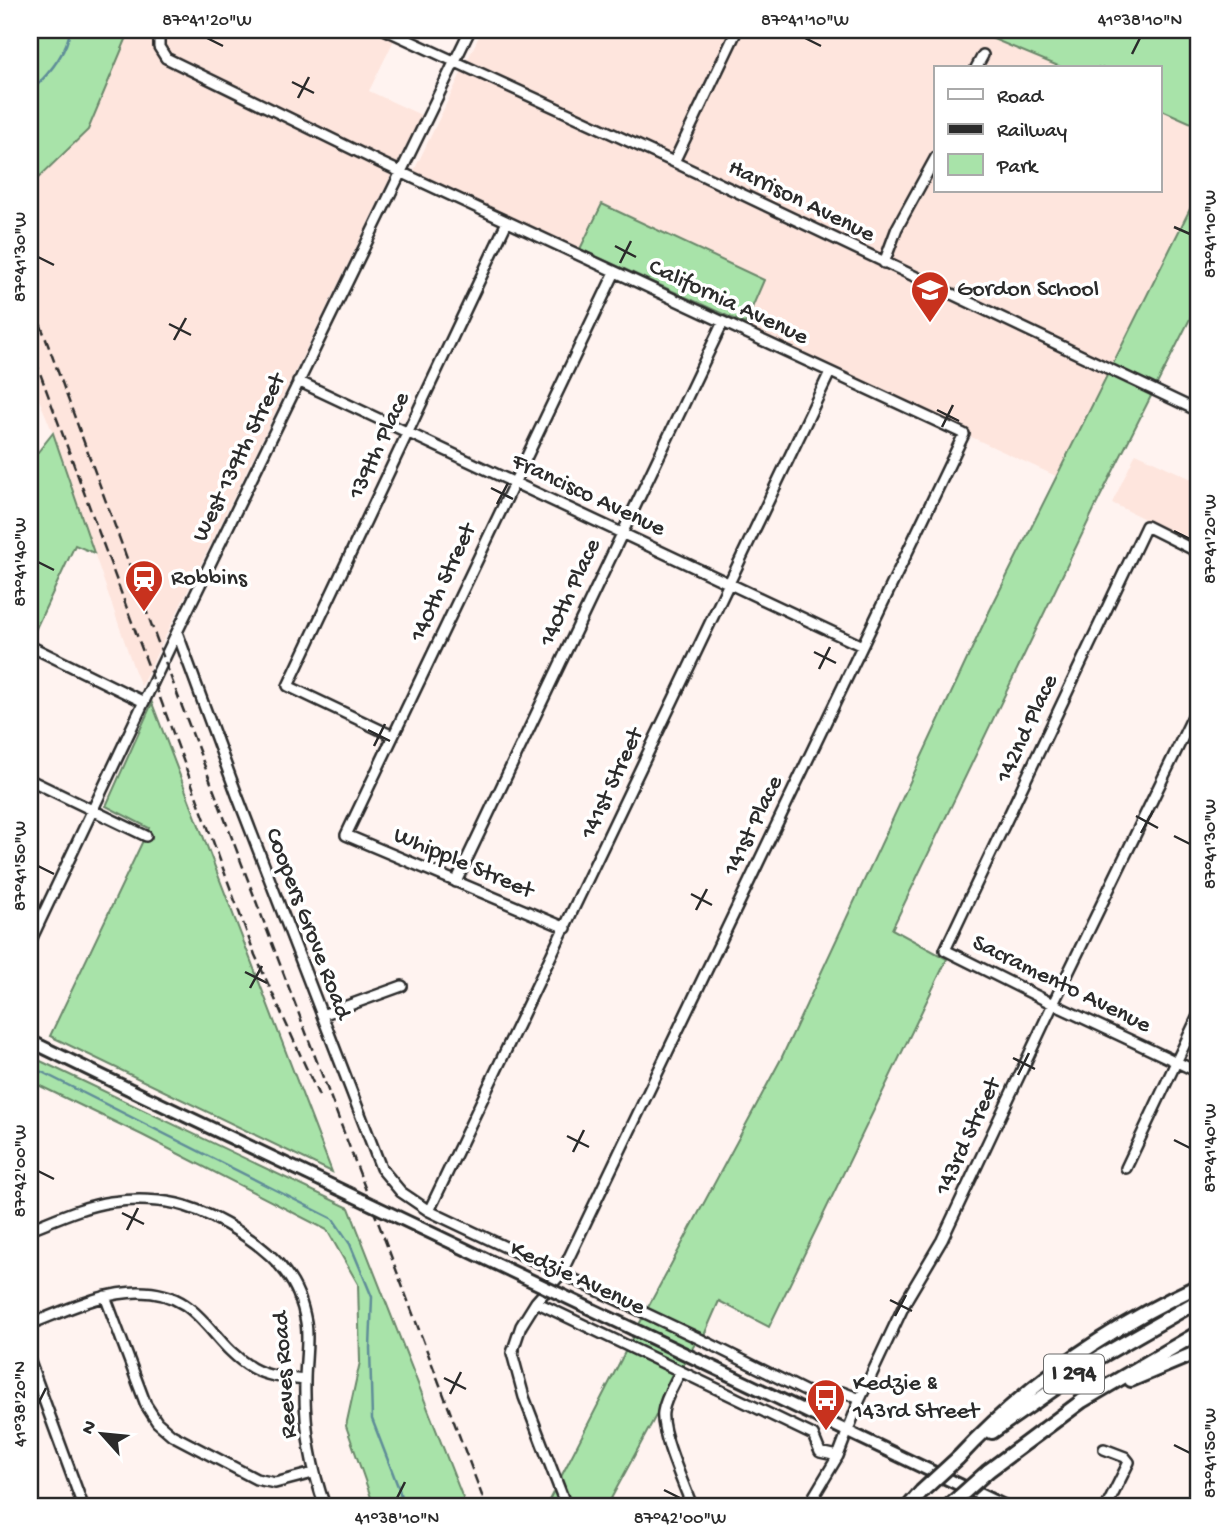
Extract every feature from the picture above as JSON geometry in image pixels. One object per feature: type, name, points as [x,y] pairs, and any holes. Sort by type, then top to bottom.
[{"type":"highway","points":[[958,1458],[1006,1409],[1041,1381],[1119,1329],[1198,1286]]},
{"type":"highway","name":"I 294","points":[[909,1506],[958,1458],[999,1426],[1100,1357],[1198,1301]]},
{"type":"highway","name":"I 294","points":[[949,1506],[988,1471],[1082,1401],[1198,1334]]},
{"type":"highway","points":[[1082,1401],[1198,1352]]},
{"type":"main road","name":"Kedzie Avenue","points":[[30,1041],[1004,1506]]},
{"type":"street","name":"California Avenue","points":[[159,30],[159,47],[166,58],[401,172],[964,433]]},
{"type":"street","name":"Harrison Avenue","points":[[386,30],[674,162],[1198,411]]},
{"type":"street","name":"West 139th Street","points":[[30,942],[177,632],[470,30]]},
{"type":"street","points":[[674,162],[737,30]]},
{"type":"street","points":[[977,66],[983,55]]},
{"type":"street","points":[[884,263],[897,228],[934,161]]},
{"type":"street","name":"139th Place","points":[[393,736],[288,686],[508,222]]},
{"type":"street","name":"140th Street","points":[[346,835],[615,272]]},
{"type":"street","name":"140th Place","points":[[456,882],[723,322]]},
{"type":"street","name":"141st Street","points":[[429,1211],[830,372]]},
{"type":"street","name":"Francisco Avenue","points":[[299,381],[862,646]]},
{"type":"street","name":"141st Place","points":[[566,1506],[524,1396],[512,1353],[521,1326],[536,1302],[561,1274],[964,433]]},
{"type":"street","name":"142nd Place","points":[[945,950],[1146,526],[1198,552]]},
{"type":"street","name":"Coopers Grove Road","points":[[177,632],[381,1168],[401,1192],[429,1211],[819,1398],[829,1398],[842,1392],[860,1399]]},
{"type":"street","points":[[30,646],[144,702]]},
{"type":"street","name":"143rd Street","points":[[808,1506],[838,1456],[860,1399],[907,1298],[942,1240],[1053,1004],[1198,707]]},
{"type":"street","points":[[30,780],[146,835]]},
{"type":"street","name":"Whipple Street","points":[[346,835],[566,928]]},
{"type":"street","points":[[30,912],[41,918]]},
{"type":"street","name":"Sacramento Avenue","points":[[945,950],[1198,1072]]},
{"type":"street","points":[[322,1015],[402,986]]},
{"type":"street","points":[[1126,1168],[1198,1016]]},
{"type":"street","name":"Reeves Road","points":[[30,1229],[78,1210],[111,1202],[160,1201],[185,1206],[220,1221],[265,1251],[287,1273],[300,1297],[306,1325],[305,1416],[313,1473],[325,1506]]},
{"type":"street","points":[[30,1324],[105,1296],[140,1292],[173,1298],[195,1311],[236,1355],[252,1368],[268,1375],[305,1380]]},
{"type":"street","points":[[105,1296],[146,1405],[157,1422],[172,1435],[256,1479],[275,1483],[313,1473]]},
{"type":"street","points":[[536,1302],[813,1435],[820,1452],[838,1456]]},
{"type":"street","points":[[30,1362],[83,1506]]},
{"type":"street","points":[[680,1372],[668,1397],[663,1421],[664,1434],[692,1506]]},
{"type":"street","points":[[1104,1449],[1125,1457],[1129,1462],[1107,1506]]},
{"type":"shaded area","points":[[130,30],[399,30],[369,91],[421,115],[141,686],[53,433],[30,378],[30,186],[88,130]]},
{"type":"shaded area","points":[[482,30],[965,30],[1058,66],[934,66],[934,192],[1162,192],[1162,110],[1198,126],[1198,193],[1058,477],[742,331],[764,280],[602,204],[578,254],[411,177]]},
{"type":"shaded area","points":[[1136,453],[1198,482],[1198,545],[1112,503]]},
{"type":"green space","points":[[30,30],[130,30],[88,130],[30,186]]},
{"type":"green space","points":[[965,30],[1198,30],[1198,126],[1162,110],[1162,66],[1058,66]]},
{"type":"green space","points":[[1198,193],[1198,303],[1100,497],[892,929],[947,959],[769,1327],[719,1301],[702,1340],[698,1338],[607,1506],[546,1506],[645,1313],[781,1059],[989,612]]},
{"type":"green space","points":[[602,204],[764,280],[745,324],[580,249]]},
{"type":"green space","points":[[53,433],[94,553],[75,545],[30,641],[30,462]]},
{"type":"green space","points":[[152,703],[332,1172],[50,1036],[149,828],[106,806]]},
{"type":"green space","points":[[30,1056],[349,1208],[466,1506],[374,1506],[346,1426],[360,1362],[358,1284],[327,1230],[30,1081]]},
{"type":"waterway","points":[[30,92],[61,56],[70,30]]},
{"type":"waterway","points":[[30,1066],[333,1219],[350,1244],[372,1297],[372,1419],[403,1506]]},
{"type":"railway","points":[[30,296],[170,675],[486,1506]]},
{"type":"railway","points":[[30,346],[255,955],[319,1096]]},
{"type":"place","name":"Gordon School","points":[[930,324]]},
{"type":"place","name":"Robbins","points":[[144,613]]},
{"type":"place","name":"Kedzie & 143rd Street","points":[[826,1432]]}]
